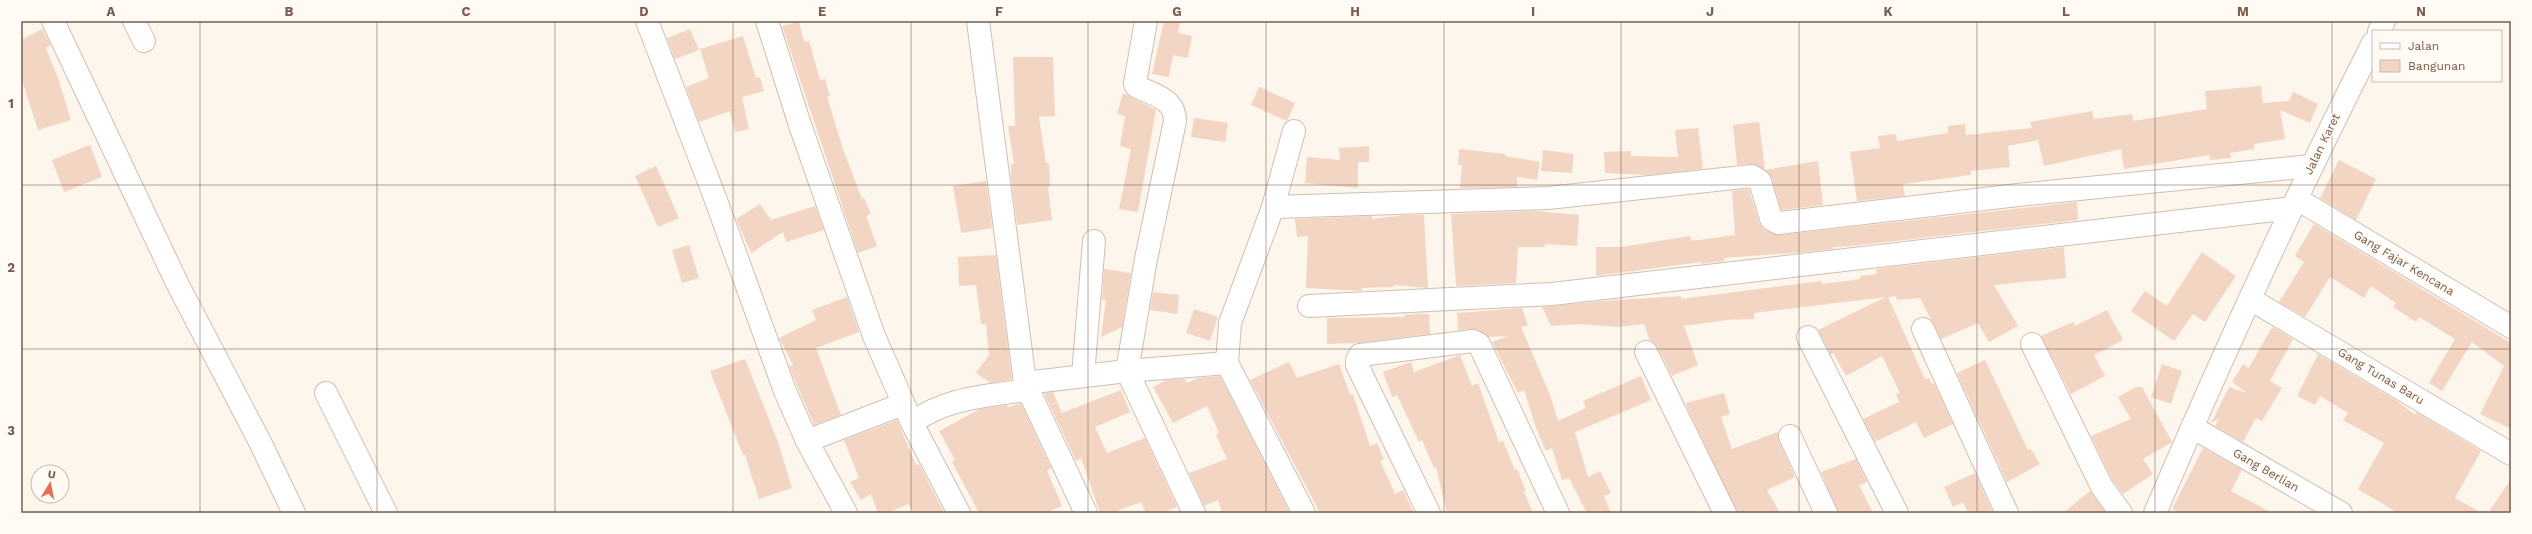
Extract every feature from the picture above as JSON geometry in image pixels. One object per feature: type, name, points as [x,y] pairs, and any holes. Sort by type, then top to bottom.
[{"type":"street","points":[[53,21],[178,285],[260,442],[294,513]]},
{"type":"street","points":[[134,21],[144,41]]},
{"type":"street","points":[[647,21],[714,195],[786,391],[807,441],[846,513]]},
{"type":"street","points":[[767,21],[800,125],[874,336],[907,414],[959,513]]},
{"type":"street","points":[[978,21],[1026,386],[1086,513]]},
{"type":"street","points":[[1146,21],[1135,83],[1136,86],[1169,102],[1174,111],[1175,121],[1146,259],[1127,371],[1194,513]]},
{"type":"street","points":[[2380,30],[2384,21]]},
{"type":"street","name":"Jalan Karet","points":[[2155,513],[2192,427],[2311,166],[2372,45]]},
{"type":"street","points":[[1294,131],[1272,207],[1230,322],[1227,363],[1304,513]]},
{"type":"street","points":[[1272,207],[1548,198],[1752,176],[1760,181],[1771,219],[1778,223],[2018,195],[2311,166]]},
{"type":"street","points":[[1309,306],[1552,294],[2294,203]]},
{"type":"street","name":"Gang Fajar Kencana","points":[[2294,203],[2511,327]]},
{"type":"street","points":[[1083,376],[1094,241]]},
{"type":"street","name":"Gang Tunas Baru","points":[[2250,299],[2511,454]]},
{"type":"street","points":[[1923,329],[2007,513]]},
{"type":"street","points":[[1808,337],[1896,513]]},
{"type":"street","points":[[1429,513],[1357,365],[1357,360],[1360,355],[1473,342],[1479,344],[1558,513]]},
{"type":"street","points":[[2032,344],[2102,487],[2121,513]]},
{"type":"street","points":[[1646,352],[1725,513]]},
{"type":"street","points":[[807,441],[907,414],[925,413],[942,405],[1026,386],[1083,376],[1227,363]]},
{"type":"street","points":[[326,393],[386,513]]},
{"type":"street","name":"Gang Berlian","points":[[2192,427],[2341,513]]},
{"type":"street","points":[[1790,436],[1826,513]]},
{"type":"building","points":[[1164,21],[1180,21],[1178,33],[1192,36],[1188,58],[1173,55],[1169,77],[1152,74]]},
{"type":"building","points":[[799,22],[804,42],[809,41],[820,80],[825,79],[830,96],[827,97],[843,149],[862,199],[864,198],[871,214],[866,216],[877,246],[858,253],[782,26]]},
{"type":"building","points":[[42,29],[51,45],[46,48],[58,78],[71,120],[38,130],[21,77],[21,40]]},
{"type":"building","points":[[690,29],[699,50],[675,59],[667,38]]},
{"type":"building","points":[[743,36],[756,78],[760,77],[764,91],[742,97],[749,129],[735,132],[730,111],[699,122],[686,87],[709,78],[700,49]]},
{"type":"building","points":[[1013,57],[1053,57],[1055,116],[1039,117],[1046,163],[1049,163],[1050,187],[1048,187],[1052,220],[1017,225],[1011,177],[1011,164],[1014,164],[1008,126],[1015,126]]},
{"type":"building","points":[[2261,86],[2263,103],[2289,101],[2293,92],[2318,104],[2310,123],[2280,110],[2285,139],[2254,144],[2254,149],[2230,153],[2231,158],[2210,160],[2209,155],[2124,169],[2121,149],[2044,166],[2038,140],[2008,146],[2010,167],[1970,171],[1971,175],[1903,184],[1905,196],[1857,201],[1850,152],[1880,148],[1878,136],[1896,134],[1897,141],[1948,133],[1948,126],[1965,124],[1966,135],[2032,128],[2030,122],[2092,111],[2094,119],[2132,114],[2133,121],[2207,109],[2205,91]]},
{"type":"building","points":[[1259,87],[1295,103],[1287,121],[1251,105]]},
{"type":"building","points":[[1123,93],[1156,110],[1138,212],[1119,209],[1131,149],[1120,146],[1125,116],[1117,114]]},
{"type":"building","points":[[1194,118],[1228,123],[1225,142],[1191,137]]},
{"type":"building","points":[[1759,122],[1765,169],[1751,164],[1737,165],[1733,125]]},
{"type":"building","points":[[1698,128],[1703,169],[1649,175],[1605,173],[1604,152],[1631,151],[1631,156],[1678,157],[1675,130]]},
{"type":"building","points":[[90,145],[102,177],[64,192],[52,160]]},
{"type":"building","points":[[1369,146],[1369,162],[1358,162],[1358,188],[1305,183],[1307,157],[1340,160],[1339,148]]},
{"type":"building","points":[[1459,149],[1505,154],[1505,156],[1540,162],[1537,180],[1517,177],[1517,187],[1460,188],[1462,165],[1458,165]]},
{"type":"building","points":[[1543,150],[1574,154],[1572,173],[1541,171]]},
{"type":"building","points":[[2339,160],[2376,179],[2356,220],[2320,198]]},
{"type":"building","points":[[1818,161],[1823,205],[1781,210],[1772,178],[1765,170]]},
{"type":"building","points":[[656,166],[679,218],[658,227],[635,176]]},
{"type":"building","points":[[986,181],[992,228],[961,233],[953,186]]},
{"type":"building","points":[[1749,189],[1759,223],[1765,230],[1779,235],[2077,202],[2078,220],[1833,247],[1833,249],[1724,258],[1725,261],[1701,264],[1701,262],[1596,276],[1596,247],[1622,247],[1690,236],[1691,241],[1735,235],[1732,191]]},
{"type":"building","points":[[760,204],[771,220],[815,206],[824,230],[786,242],[783,232],[751,253],[736,219]]},
{"type":"building","points":[[1535,211],[1579,215],[1577,246],[1545,244],[1545,247],[1518,247],[1516,283],[1456,286],[1451,214]]},
{"type":"building","points":[[1404,215],[1424,215],[1428,288],[1393,285],[1393,287],[1362,288],[1362,291],[1306,288],[1308,236],[1297,237],[1295,219],[1372,216],[1372,219]]},
{"type":"building","points":[[2314,224],[2511,343],[2511,429],[2480,414],[2504,366],[2472,342],[2442,391],[2429,383],[2455,339],[2419,317],[2416,322],[2393,307],[2396,303],[2371,286],[2364,298],[2330,277],[2305,317],[2279,302],[2304,262],[2295,256]]},
{"type":"building","points":[[689,245],[699,278],[682,283],[672,250]]},
{"type":"building","points":[[2064,247],[2066,278],[1994,285],[2018,326],[1989,342],[1978,323],[1941,339],[1920,298],[1897,300],[1896,296],[1888,297],[1925,379],[1929,378],[1932,384],[1934,383],[1953,424],[1924,438],[1916,422],[1875,442],[1863,419],[1899,402],[1896,394],[1900,393],[1882,356],[1846,376],[1833,353],[1831,355],[1818,330],[1886,297],[1754,313],[1755,319],[1727,320],[1684,326],[1698,365],[1672,376],[1657,346],[1650,341],[1644,324],[1618,327],[1580,324],[1551,326],[1542,307],[1602,301],[1681,296],[1681,299],[1822,281],[1822,284],[1860,279],[1860,276],[1877,274],[1876,269]]},
{"type":"building","points":[[2202,252],[2236,276],[2205,322],[2193,314],[2174,341],[2131,311],[2145,291],[2167,306]]},
{"type":"building","points":[[996,255],[1012,379],[990,383],[976,373],[989,355],[986,324],[981,324],[976,285],[959,286],[958,257]]},
{"type":"building","points":[[1104,269],[1131,273],[1122,327],[1101,337],[1106,300],[1102,300]]},
{"type":"building","points":[[1153,292],[1179,295],[1177,314],[1150,310]]},
{"type":"building","points":[[847,297],[859,332],[816,348],[841,415],[814,425],[789,366],[793,365],[779,338],[816,320],[812,310]]},
{"type":"building","points":[[1522,308],[1528,326],[1521,327],[1550,395],[1558,421],[1586,408],[1583,401],[1641,376],[1651,400],[1575,432],[1588,477],[1600,471],[1611,493],[1604,496],[1611,513],[1587,513],[1569,478],[1562,480],[1552,448],[1546,451],[1536,428],[1524,390],[1518,393],[1492,342],[1508,336],[1488,337],[1479,330],[1458,330],[1457,313]]},
{"type":"building","points":[[1194,309],[1218,317],[1210,341],[1186,333]]},
{"type":"building","points":[[2107,310],[2123,340],[2094,355],[2105,376],[2071,394],[2041,336],[2073,322],[2075,326]]},
{"type":"building","points":[[1429,314],[1430,334],[1358,343],[1327,344],[1327,318],[1405,317],[1404,315]]},
{"type":"building","points":[[2272,327],[2293,339],[2270,381],[2282,388],[2262,421],[2256,418],[2243,442],[2215,426],[2219,418],[2211,423],[2229,387],[2247,393],[2232,382],[2243,364],[2249,368]]},
{"type":"building","points":[[2318,354],[2397,401],[2415,415],[2416,412],[2481,451],[2455,498],[2482,513],[2398,513],[2358,489],[2384,443],[2343,420],[2348,413],[2320,396],[2315,405],[2297,396]]},
{"type":"building","points":[[1460,355],[1472,386],[1478,383],[1499,442],[1503,441],[1515,470],[1517,469],[1526,491],[1524,492],[1533,513],[1447,513],[1436,467],[1434,468],[1422,440],[1419,442],[1397,395],[1392,397],[1383,372],[1411,362],[1414,372]]},
{"type":"building","points":[[745,359],[778,442],[792,488],[759,499],[745,455],[743,455],[710,371]]},
{"type":"building","points":[[1985,360],[2028,450],[2031,449],[2040,464],[2007,482],[1957,373]]},
{"type":"building","points":[[1289,362],[1297,378],[1339,364],[1350,395],[1353,394],[1370,446],[1377,443],[1384,459],[1380,461],[1395,494],[1403,490],[1414,513],[1320,513],[1250,380]]},
{"type":"building","points":[[2162,364],[2182,371],[2171,404],[2151,397]]},
{"type":"building","points":[[1220,376],[1290,513],[1222,513],[1218,500],[1204,506],[1189,473],[1227,459],[1216,435],[1219,433],[1207,406],[1173,423],[1153,387],[1166,380],[1185,379],[1187,383],[1198,378]]},
{"type":"building","points":[[2136,387],[2142,387],[2172,442],[2143,459],[2153,474],[2123,494],[2113,481],[2091,436],[2131,419],[2118,397]]},
{"type":"building","points":[[1121,390],[1130,412],[1095,427],[1107,453],[1145,438],[1177,507],[1162,513],[1146,513],[1141,502],[1112,513],[1100,513],[1081,458],[1076,461],[1044,393],[1053,392],[1062,413]]},
{"type":"building","points":[[1724,393],[1730,414],[1721,417],[1732,449],[1778,432],[1779,441],[1795,477],[1767,490],[1780,513],[1737,513],[1687,407],[1686,403]]},
{"type":"building","points":[[1021,403],[1051,468],[1047,471],[1062,506],[1046,513],[979,513],[952,462],[955,460],[939,431],[980,409],[1008,405],[1007,408]]},
{"type":"building","points":[[897,420],[916,465],[919,464],[944,513],[913,513],[909,504],[886,513],[878,513],[871,494],[861,500],[850,482],[859,478],[844,440]]},
{"type":"building","points":[[2203,448],[2242,470],[2231,491],[2272,513],[2180,513],[2172,509]]},
{"type":"building","points":[[1856,459],[1867,482],[1859,485],[1873,513],[1838,513],[1821,472]]},
{"type":"building","points":[[1975,473],[1993,513],[1968,513],[1963,502],[1953,507],[1944,487]]},
{"type":"building","points":[[2511,479],[2511,513],[2488,513]]},
{"type":"building","points":[[2090,491],[2106,513],[2063,513]]}]
